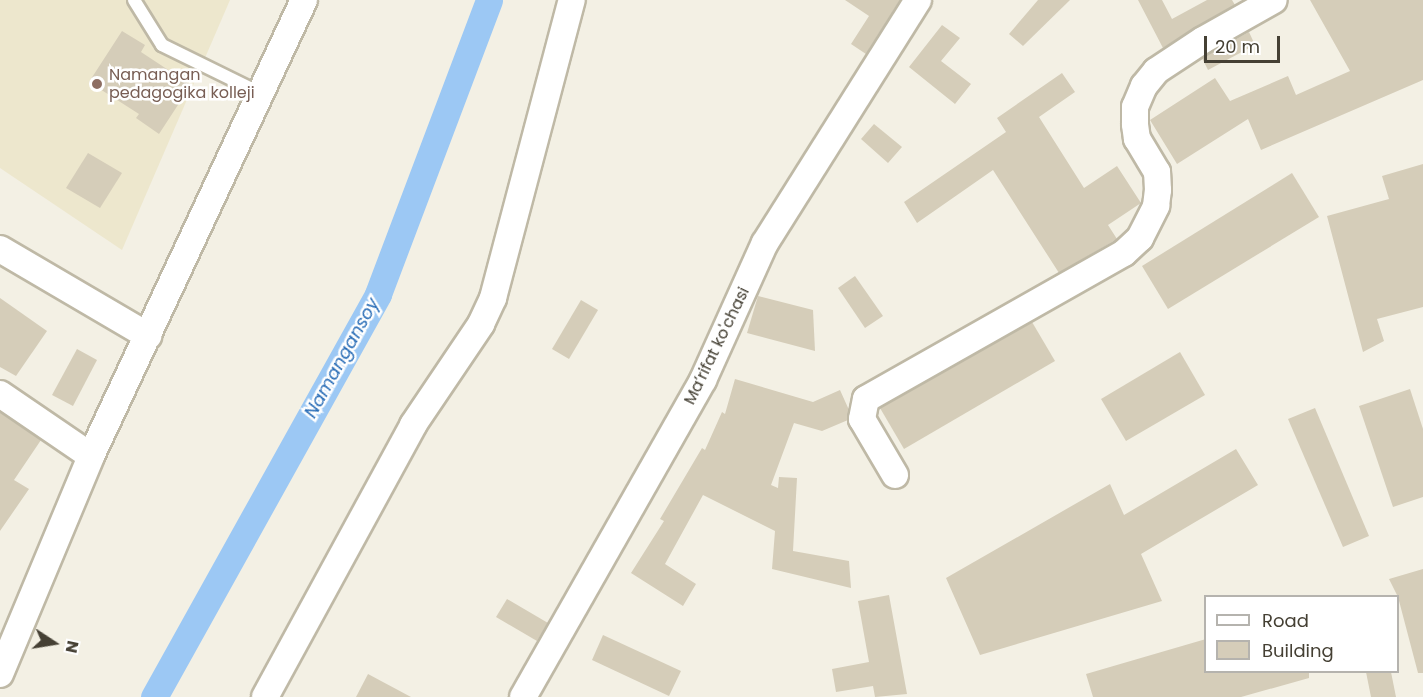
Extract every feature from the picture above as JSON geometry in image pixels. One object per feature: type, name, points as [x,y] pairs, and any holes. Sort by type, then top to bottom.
[{"type":"street","points":[[0,674],[91,456],[263,95],[304,0]]},
{"type":"street","points":[[265,697],[413,425],[481,324],[493,298],[572,0]]},
{"type":"street","name":"Maʼrifat ko'chasi","points":[[523,697],[703,380],[765,243],[918,0]]},
{"type":"street","points":[[895,475],[862,419],[866,399],[1124,253],[1140,238],[1156,206],[1158,190],[1157,172],[1137,139],[1135,107],[1144,86],[1156,71],[1194,46],[1274,0]]},
{"type":"street","points":[[0,249],[148,336]]},
{"type":"street","points":[[0,394],[91,456]]},
{"type":"lane","points":[[134,0],[162,45],[263,95]]},
{"type":"shaded area","name":"Namangan pedagogika kolleji","points":[[0,0],[230,0],[122,250],[0,168]]},
{"type":"building","points":[[845,0],[900,0],[866,54],[851,44],[869,16]]},
{"type":"building","points":[[1038,0],[1070,0],[1023,46],[1009,34]]},
{"type":"building","points":[[1138,0],[1162,0],[1172,19],[1207,0],[1232,0],[1235,5],[1163,48]]},
{"type":"building","points":[[1310,0],[1423,0],[1423,80],[1261,150],[1248,119],[1177,164],[1150,120],[1215,78],[1230,101],[1288,76],[1296,95],[1350,71]]},
{"type":"building","points":[[942,25],[960,38],[941,61],[971,84],[955,104],[909,67]]},
{"type":"building","points":[[122,31],[145,45],[141,52],[191,85],[159,134],[136,118],[139,114],[89,82]]},
{"type":"building","points":[[1249,32],[1255,45],[1208,70],[1202,58]]},
{"type":"building","points":[[1062,73],[1075,92],[1039,117],[1084,188],[1117,166],[1141,203],[1108,225],[1117,239],[1059,273],[993,170],[917,223],[904,202],[1006,132],[997,118]]},
{"type":"building","points":[[874,124],[902,147],[888,163],[861,139]]},
{"type":"building","points":[[88,153],[122,173],[100,208],[66,188]]},
{"type":"building","points":[[1423,164],[1423,307],[1377,319],[1384,341],[1363,352],[1327,216],[1389,199],[1382,176]]},
{"type":"building","points":[[1292,173],[1319,217],[1168,309],[1142,266]]},
{"type":"building","points":[[855,276],[883,316],[865,328],[838,288]]},
{"type":"building","points":[[758,296],[813,310],[815,351],[747,333]]},
{"type":"building","points":[[0,298],[47,331],[16,376],[0,367]]},
{"type":"building","points":[[581,300],[598,310],[569,359],[552,349]]},
{"type":"building","points":[[1032,322],[1055,361],[904,449],[880,408]]},
{"type":"building","points":[[77,349],[97,360],[73,406],[52,395]]},
{"type":"building","points":[[1180,352],[1205,395],[1126,441],[1101,399]]},
{"type":"building","points":[[735,379],[813,402],[840,390],[849,410],[848,420],[822,431],[794,423],[771,485],[778,488],[779,477],[797,478],[793,551],[849,561],[851,588],[772,569],[775,531],[703,495],[665,564],[696,584],[683,606],[631,573],[664,521],[660,519],[702,448],[705,450],[722,412],[725,414]]},
{"type":"building","points":[[1410,389],[1423,429],[1423,497],[1393,507],[1359,406]]},
{"type":"building","points":[[1315,408],[1369,536],[1343,547],[1288,419]]},
{"type":"building","points":[[0,412],[41,440],[14,480],[29,489],[0,531]]},
{"type":"building","points":[[1236,449],[1258,485],[1141,554],[1162,601],[980,655],[946,578],[1110,484],[1124,515]]},
{"type":"building","points":[[1423,569],[1423,673],[1418,673],[1399,595],[1389,579]]},
{"type":"building","points":[[889,595],[907,694],[875,697],[873,686],[836,692],[832,669],[869,662],[858,601]]},
{"type":"building","points":[[507,599],[548,623],[537,641],[496,617]]},
{"type":"building","points":[[603,635],[681,671],[669,696],[592,660]]},
{"type":"building","points":[[1204,640],[1204,673],[1309,673],[1309,678],[1241,697],[1093,697],[1086,674]]},
{"type":"building","points":[[1366,673],[1391,673],[1396,697],[1371,697]]},
{"type":"building","points":[[368,674],[411,697],[356,697]]},
{"type":"waterway","name":"Namangansoy","points":[[154,697],[378,294],[489,0]]},
{"type":"place","name":"Namangan pedagogika kolleji","points":[[97,84]]}]
